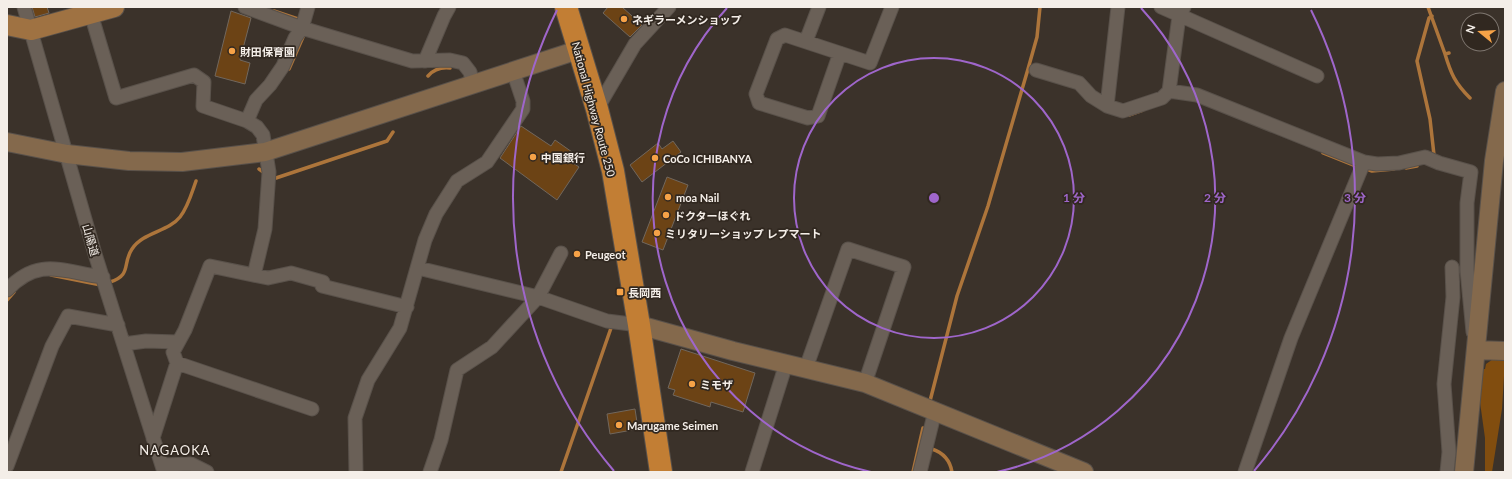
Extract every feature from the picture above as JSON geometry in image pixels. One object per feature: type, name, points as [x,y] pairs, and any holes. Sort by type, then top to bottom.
[{"type":"highway","name":"National Highway Route 250","points":[[566,7],[578,50],[599,105],[639,325],[661,472]]},
{"type":"main road","points":[[7,25],[31,30],[114,7]]},
{"type":"street","name":"山陽道","points":[[24,7],[103,277],[163,469]]},
{"type":"street","points":[[245,7],[302,28],[412,61],[450,60],[463,63],[470,72],[473,85]]},
{"type":"street","points":[[247,121],[256,100],[270,85],[283,66],[295,38],[302,28],[308,7]]},
{"type":"street","points":[[425,61],[449,7]]},
{"type":"street","points":[[599,105],[635,44],[669,7]]},
{"type":"street","points":[[806,42],[820,7]]},
{"type":"street","points":[[840,53],[818,116],[808,118],[759,103],[756,94],[777,39],[785,35],[840,53],[870,63],[892,7]]},
{"type":"street","points":[[1107,106],[1118,7]]},
{"type":"street","points":[[1161,7],[1182,12],[1317,76]]},
{"type":"street","points":[[1036,70],[1079,83],[1092,96],[1107,106],[1123,111],[1162,98],[1169,91],[1182,12]]},
{"type":"street","points":[[92,14],[116,98],[194,75],[204,82],[203,106],[247,121],[257,127],[263,135],[268,176],[265,229],[254,275]]},
{"type":"street","points":[[7,142],[67,154],[129,161],[182,162],[265,152],[578,50]]},
{"type":"street","points":[[356,472],[355,418],[368,380],[400,328],[425,240],[436,214],[457,181],[487,162],[523,109],[523,101],[513,72]]},
{"type":"street","points":[[1169,91],[1197,95],[1362,166],[1399,163],[1425,157],[1439,163],[1471,172],[1467,203],[1467,270],[1471,331],[1478,342],[1500,351]]},
{"type":"street","points":[[1464,472],[1478,342],[1494,161],[1505,91]]},
{"type":"street","points":[[1245,472],[1291,338],[1362,166]]},
{"type":"street","points":[[806,368],[848,249],[904,267],[865,383]]},
{"type":"street","points":[[430,472],[441,440],[457,370],[492,347],[538,297],[561,253]]},
{"type":"street","points":[[153,438],[177,362],[173,352],[185,330],[210,266],[268,278],[291,273],[323,282],[322,286],[407,307]]},
{"type":"street","points":[[1447,472],[1449,452],[1444,384],[1453,297],[1452,267]]},
{"type":"street","points":[[7,290],[17,279],[33,270],[49,268],[103,277]]},
{"type":"street","points":[[418,268],[538,297],[607,321],[639,325],[732,351],[865,383],[1084,472]]},
{"type":"street","points":[[7,466],[52,346],[68,316],[118,325]]},
{"type":"street","points":[[124,344],[146,341],[178,342]]},
{"type":"street","points":[[177,362],[312,409]]},
{"type":"street","points":[[752,472],[786,364]]},
{"type":"street","points":[[920,472],[935,411]]},
{"type":"street","points":[[163,469],[191,464],[207,472]]},
{"type":"shaded area","points":[[1496,357],[1505,360],[1502,409],[1492,472],[1485,472],[1485,438],[1478,388],[1480,369],[1485,369],[1486,364]]},
{"type":"building","points":[[32,7],[47,7],[49,13],[35,17]]},
{"type":"building","points":[[608,7],[622,7],[642,25],[630,37],[603,13]]},
{"type":"building","points":[[231,11],[251,18],[240,60],[250,63],[245,84],[215,76]]},
{"type":"building","points":[[521,126],[551,146],[555,140],[572,152],[567,159],[579,167],[557,200],[500,158]]},
{"type":"building","name":"CoCo ICHIBANYA","points":[[673,141],[681,152],[642,182],[630,165],[658,143],[662,149]]},
{"type":"building","points":[[667,177],[688,185],[663,250],[642,242]]},
{"type":"building","points":[[681,349],[755,373],[743,412],[711,402],[710,407],[673,395],[675,390],[668,388]]},
{"type":"building","points":[[635,409],[638,429],[610,434],[607,414]]},
{"type":"waterway","points":[[930,401],[957,296],[988,206],[1037,37],[1040,7]]},
{"type":"waterway","points":[[1428,7],[1445,54],[1449,53]]},
{"type":"waterway","points":[[274,11],[301,20]]},
{"type":"waterway","points":[[1432,16],[1429,18],[1417,61],[1430,119],[1434,155]]},
{"type":"waterway","points":[[289,69],[303,37]]},
{"type":"waterway","points":[[1445,54],[1454,78],[1470,98]]},
{"type":"waterway","points":[[428,76],[438,69],[450,68]]},
{"type":"waterway","points":[[1129,115],[1143,110]]},
{"type":"waterway","points":[[272,176],[276,178],[387,141],[393,132]]},
{"type":"waterway","points":[[1323,153],[1358,167]]},
{"type":"waterway","points":[[1406,168],[1417,166]]},
{"type":"waterway","points":[[1364,168],[1372,171],[1394,169]]},
{"type":"waterway","points":[[259,169],[266,174]]},
{"type":"waterway","points":[[110,282],[117,279],[124,272],[129,254],[137,243],[149,235],[169,226],[180,217],[188,204],[196,181]]},
{"type":"waterway","points":[[51,275],[101,285]]},
{"type":"waterway","points":[[7,300],[14,292]]},
{"type":"waterway","points":[[561,472],[611,328]]},
{"type":"waterway","points":[[913,472],[923,428]]},
{"type":"waterway","points":[[932,449],[946,458],[950,464],[952,472]]},
{"type":"place","name":"ネギラーメンショップ","points":[[624,19]]},
{"type":"place","name":"財田保育園","points":[[232,51]]},
{"type":"place","name":"中国銀行","points":[[533,157]]},
{"type":"place","name":"CoCo ICHIBANYA","points":[[655,158]]},
{"type":"place","name":"moa Nail","points":[[668,197]]},
{"type":"place","name":"ドクターほぐれ","points":[[666,215]]},
{"type":"place","name":"ミリタリーショップ レプマート","points":[[657,233]]},
{"type":"place","name":"Peugeot","points":[[577,254]]},
{"type":"place","name":"長岡西","points":[[620,292]]},
{"type":"place","name":"ミモザ","points":[[692,384]]},
{"type":"place","name":"Marugame Seimen","points":[[619,425]]},
{"type":"district","name":"NAGAOKA","points":[[175,450]]}]
